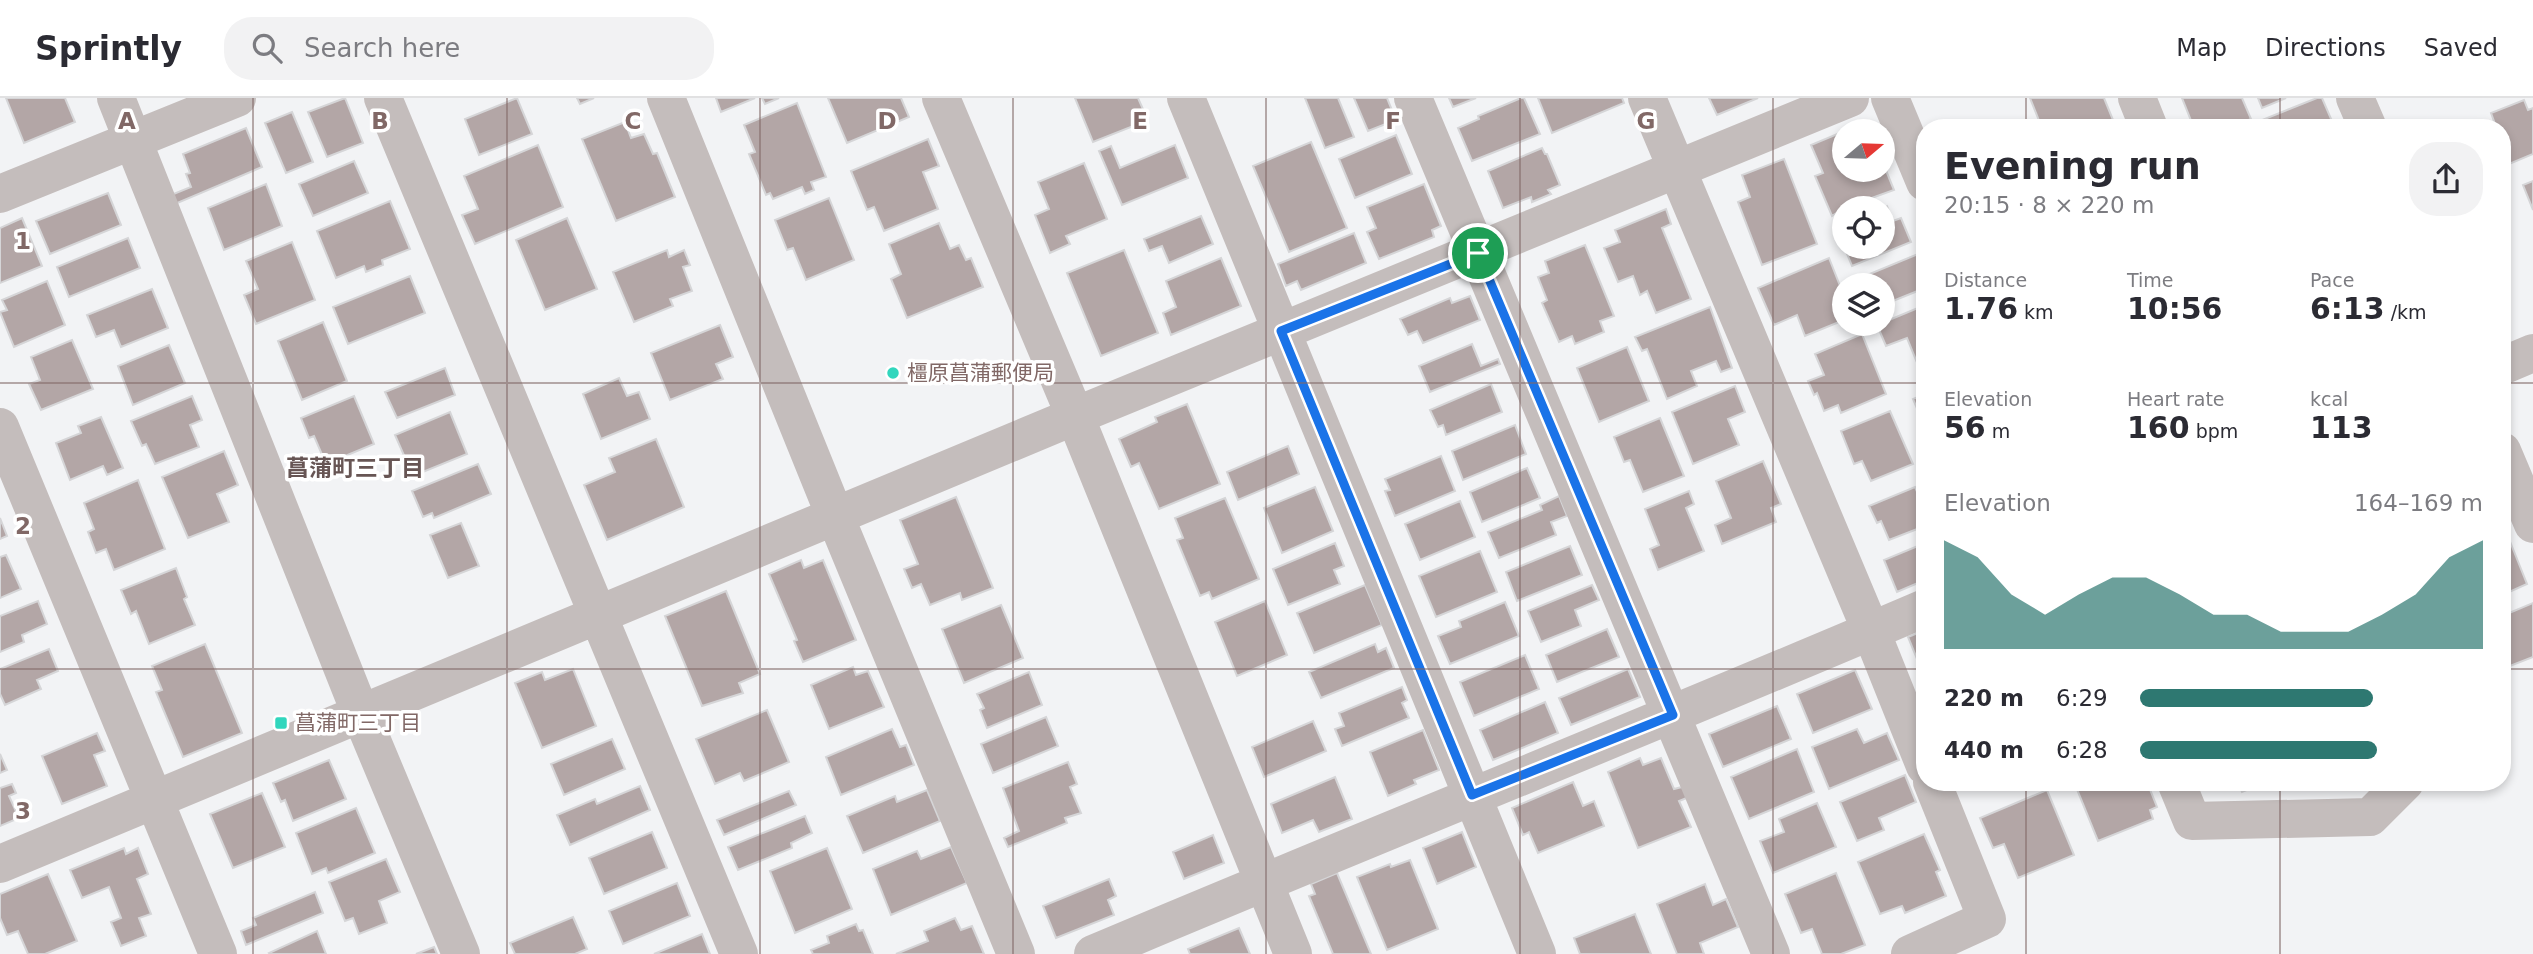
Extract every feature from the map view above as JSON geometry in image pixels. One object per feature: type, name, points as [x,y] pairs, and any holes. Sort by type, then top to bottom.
[{"type":"street","points":[[116,98],[360,712],[461,954]]},
{"type":"street","points":[[0,194],[237,98]]},
{"type":"street","points":[[383,98],[739,954]]},
{"type":"street","points":[[666,98],[1016,954]]},
{"type":"street","points":[[941,98],[1075,416],[1293,954]]},
{"type":"street","points":[[1186,98],[1537,954]]},
{"type":"street","points":[[1413,98],[1771,954]]},
{"type":"street","points":[[1647,98],[1916,744]]},
{"type":"street","points":[[0,864],[360,712],[1850,98]]},
{"type":"street","points":[[1890,98],[1916,160]]},
{"type":"street","points":[[2137,98],[2145,119]]},
{"type":"street","points":[[2356,98],[2364,119]]},
{"type":"street","points":[[2511,362],[2533,353]]},
{"type":"street","points":[[0,427],[218,954]]},
{"type":"street","points":[[2511,472],[2533,524]]},
{"type":"street","points":[[1093,954],[1916,612]]},
{"type":"street","points":[[1910,954],[1987,919],[1936,791]]},
{"type":"street","points":[[2180,791],[2192,821],[2370,817],[2395,791]]},
{"type":"building","points":[[6,98],[65,98],[75,122],[24,143]]},
{"type":"building","points":[[345,98],[363,143],[327,157],[308,112]]},
{"type":"building","points":[[517,98],[532,134],[479,155],[465,119]]},
{"type":"building","points":[[577,98],[594,98],[580,104]]},
{"type":"building","points":[[716,98],[755,98],[721,112]]},
{"type":"building","points":[[762,98],[779,98],[765,104]]},
{"type":"building","points":[[828,98],[901,98],[909,117],[847,143]]},
{"type":"building","points":[[1075,98],[1138,98],[1146,116],[1134,120],[1136,125],[1093,142]]},
{"type":"building","points":[[1305,98],[1338,98],[1354,137],[1325,148]]},
{"type":"building","points":[[1354,98],[1387,98],[1396,120],[1368,131]]},
{"type":"building","points":[[1449,98],[1476,98],[1453,107]]},
{"type":"building","points":[[1524,98],[1540,134],[1472,161],[1458,128],[1479,119],[1478,116]]},
{"type":"building","points":[[1538,98],[1622,98],[1624,103],[1552,133]]},
{"type":"building","points":[[1709,98],[1758,98],[1717,115]]},
{"type":"building","points":[[2030,98],[2104,98],[2113,119],[2038,119]]},
{"type":"building","points":[[2182,98],[2242,98],[2251,119],[2190,119]]},
{"type":"building","points":[[2258,98],[2286,98],[2262,108]]},
{"type":"building","points":[[2322,98],[2331,119],[2264,119]]},
{"type":"building","points":[[2524,100],[2528,110],[2533,108],[2533,154],[2511,163],[2511,119],[2493,119],[2491,113]]},
{"type":"building","points":[[797,103],[826,177],[811,182],[814,190],[805,194],[802,187],[773,199],[770,193],[766,195],[749,154],[755,152],[744,125]]},
{"type":"building","points":[[292,112],[313,162],[286,173],[265,123]]},
{"type":"building","points":[[625,122],[631,138],[644,134],[653,154],[657,153],[675,197],[616,221],[582,139]]},
{"type":"building","points":[[246,128],[262,167],[175,204],[171,195],[191,187],[186,174],[190,173],[183,154]]},
{"type":"building","points":[[1396,135],[1412,174],[1355,198],[1339,159]]},
{"type":"building","points":[[1832,136],[1832,182],[1891,182],[1894,190],[1877,196],[1832,196],[1832,216],[1815,176],[1823,173],[1811,145]]},
{"type":"building","points":[[928,139],[939,166],[923,172],[938,209],[884,231],[874,207],[867,210],[851,171]]},
{"type":"building","points":[[1311,142],[1347,228],[1289,252],[1253,166]]},
{"type":"building","points":[[538,145],[563,207],[475,244],[462,215],[478,209],[464,176]]},
{"type":"building","points":[[1175,145],[1188,178],[1122,205],[1099,151],[1111,146],[1120,168]]},
{"type":"building","points":[[1542,148],[1560,185],[1548,190],[1551,194],[1532,202],[1531,197],[1503,208],[1488,171]]},
{"type":"building","points":[[1784,159],[1817,244],[1762,265],[1738,202],[1750,197],[1742,175]]},
{"type":"building","points":[[354,161],[368,193],[313,216],[299,184]]},
{"type":"building","points":[[1084,163],[1107,219],[1066,236],[1070,244],[1050,253],[1035,215],[1049,209],[1038,182]]},
{"type":"building","points":[[2533,181],[2533,210],[2523,185]]},
{"type":"building","points":[[266,184],[282,226],[224,250],[208,208]]},
{"type":"building","points":[[1424,184],[1441,226],[1432,230],[1434,237],[1379,259],[1367,232],[1376,228],[1367,207]]},
{"type":"building","points":[[108,193],[121,225],[50,254],[36,221]]},
{"type":"building","points":[[829,198],[854,260],[806,280],[793,248],[787,250],[775,220]]},
{"type":"building","points":[[390,201],[410,249],[382,260],[383,265],[366,272],[364,266],[336,278],[317,231]]},
{"type":"building","points":[[1666,209],[1671,224],[1662,228],[1691,299],[1656,313],[1647,291],[1640,295],[1633,276],[1618,282],[1604,248],[1620,242],[1615,230]]},
{"type":"building","points":[[1201,216],[1213,244],[1169,263],[1162,246],[1149,251],[1144,239]]},
{"type":"building","points":[[22,218],[42,266],[0,283],[0,228]]},
{"type":"building","points":[[567,218],[597,289],[545,310],[516,240]]},
{"type":"building","points":[[1901,218],[1911,242],[1895,249],[1895,220]]},
{"type":"building","points":[[939,223],[950,249],[959,245],[966,260],[971,258],[983,287],[907,318],[891,279],[901,274],[889,244]]},
{"type":"building","points":[[1354,233],[1366,263],[1301,290],[1297,281],[1286,286],[1278,264]]},
{"type":"building","points":[[128,238],[140,268],[69,297],[57,267]]},
{"type":"building","points":[[292,242],[315,300],[256,324],[244,295],[258,289],[246,261]]},
{"type":"building","points":[[1585,245],[1614,316],[1600,321],[1604,332],[1575,344],[1572,336],[1559,342],[1542,303],[1547,300],[1538,277],[1549,273],[1545,261]]},
{"type":"building","points":[[667,250],[669,257],[684,250],[690,265],[683,267],[692,291],[670,299],[673,306],[634,322],[613,272]]},
{"type":"building","points":[[1124,250],[1158,333],[1101,356],[1067,273]]},
{"type":"building","points":[[1916,255],[1916,292],[1895,300],[1895,273],[1872,273]]},
{"type":"building","points":[[1221,258],[1241,306],[1171,335],[1163,313],[1176,307],[1166,281]]},
{"type":"building","points":[[1829,258],[1835,273],[1832,273],[1832,325],[1805,336],[1797,315],[1774,325],[1758,288]]},
{"type":"building","points":[[1849,259],[1869,259],[1852,266]]},
{"type":"building","points":[[410,276],[425,313],[348,344],[333,307]]},
{"type":"building","points":[[47,281],[65,325],[14,347],[0,312],[7,310],[2,300]]},
{"type":"building","points":[[152,289],[168,328],[121,347],[114,330],[96,337],[87,315]]},
{"type":"building","points":[[1470,296],[1480,320],[1423,343],[1417,331],[1408,335],[1400,319],[1450,298],[1452,303]]},
{"type":"building","points":[[1710,307],[1732,368],[1721,372],[1716,361],[1691,371],[1697,386],[1667,399],[1647,349],[1642,351],[1635,337]]},
{"type":"building","points":[[1916,309],[1916,360],[1907,338],[1886,346],[1882,336],[1895,336],[1895,318]]},
{"type":"building","points":[[323,322],[347,381],[302,400],[278,341]]},
{"type":"building","points":[[720,325],[733,357],[716,364],[723,379],[670,400],[651,353]]},
{"type":"building","points":[[1863,336],[1886,394],[1841,413],[1838,405],[1824,411],[1817,393],[1814,395],[1808,381],[1824,375],[1815,354]]},
{"type":"building","points":[[72,340],[93,389],[41,410],[29,384],[40,380],[31,357]]},
{"type":"building","points":[[1472,344],[1481,366],[1498,359],[1500,364],[1430,392],[1419,366]]},
{"type":"building","points":[[169,345],[185,383],[133,405],[118,366]]},
{"type":"building","points":[[1627,347],[1649,401],[1599,422],[1577,368]]},
{"type":"building","points":[[445,368],[455,395],[397,418],[385,392]]},
{"type":"building","points":[[619,378],[627,396],[639,392],[650,419],[601,439],[583,394]]},
{"type":"building","points":[[1491,384],[1502,412],[1446,435],[1443,425],[1438,427],[1430,410]]},
{"type":"building","points":[[1735,386],[1745,412],[1728,419],[1739,445],[1693,464],[1672,412]]},
{"type":"building","points":[[192,396],[202,420],[190,425],[199,447],[155,464],[146,444],[142,446],[131,421]]},
{"type":"building","points":[[354,396],[374,444],[326,464],[314,436],[309,438],[301,418]]},
{"type":"building","points":[[1187,404],[1220,484],[1159,509],[1139,463],[1131,467],[1119,439],[1157,422],[1155,417]]},
{"type":"building","points":[[1890,411],[1913,464],[1871,481],[1862,461],[1854,464],[1841,431]]},
{"type":"building","points":[[450,412],[467,454],[413,476],[395,435]]},
{"type":"building","points":[[101,417],[123,468],[107,475],[103,466],[70,480],[56,443],[81,433],[78,426]]},
{"type":"building","points":[[1660,418],[1684,476],[1643,492],[1630,460],[1624,462],[1614,437]]},
{"type":"building","points":[[1515,425],[1526,454],[1463,480],[1452,451]]},
{"type":"building","points":[[656,439],[684,507],[607,540],[584,485],[615,472],[609,458]]},
{"type":"building","points":[[1288,446],[1299,474],[1238,500],[1227,472]]},
{"type":"building","points":[[224,451],[238,485],[217,494],[229,522],[188,538],[162,477]]},
{"type":"building","points":[[1441,456],[1455,491],[1395,516],[1385,491],[1390,490],[1385,479]]},
{"type":"building","points":[[1763,461],[1781,504],[1771,508],[1776,522],[1722,544],[1715,525],[1731,518],[1716,481]]},
{"type":"building","points":[[478,464],[491,494],[434,518],[432,513],[423,517],[412,491]]},
{"type":"building","points":[[1527,468],[1540,498],[1482,522],[1470,492]]},
{"type":"building","points":[[138,480],[165,549],[114,570],[106,549],[96,553],[88,532],[94,529],[84,503]]},
{"type":"building","points":[[1315,487],[1333,531],[1282,553],[1264,508]]},
{"type":"building","points":[[1915,487],[1916,530],[1889,540],[1881,521],[1877,523],[1869,506]]},
{"type":"building","points":[[1689,491],[1694,504],[1686,508],[1704,551],[1658,570],[1650,549],[1659,545],[1645,509]]},
{"type":"building","points":[[1559,496],[1567,516],[1551,522],[1556,535],[1499,558],[1488,532],[1542,510],[1540,505]]},
{"type":"building","points":[[956,497],[993,588],[962,600],[960,593],[930,605],[921,584],[912,588],[904,569],[918,564],[900,520]]},
{"type":"building","points":[[1225,498],[1259,579],[1212,599],[1209,592],[1200,596],[1177,540],[1183,538],[1175,518]]},
{"type":"building","points":[[1460,501],[1475,537],[1420,560],[1405,524]]},
{"type":"building","points":[[0,518],[7,536],[0,539]]},
{"type":"building","points":[[461,523],[479,566],[448,578],[430,535]]},
{"type":"building","points":[[1335,543],[1344,566],[1334,570],[1340,584],[1288,605],[1273,569]]},
{"type":"building","points":[[2511,544],[2527,584],[2511,591]]},
{"type":"building","points":[[1570,546],[1582,575],[1517,601],[1506,572]]},
{"type":"building","points":[[1916,547],[1916,584],[1897,592],[1884,560]]},
{"type":"building","points":[[1480,551],[1497,592],[1436,617],[1419,576]]},
{"type":"building","points":[[6,555],[21,589],[0,598],[0,557]]},
{"type":"building","points":[[801,560],[804,568],[823,560],[856,640],[803,662],[794,641],[797,640],[769,574]]},
{"type":"building","points":[[176,568],[187,597],[184,599],[195,625],[149,644],[136,611],[131,614],[121,590]]},
{"type":"building","points":[[1365,585],[1382,625],[1314,653],[1297,613]]},
{"type":"building","points":[[1592,585],[1599,600],[1575,610],[1581,626],[1541,642],[1528,611]]},
{"type":"building","points":[[726,591],[760,674],[739,683],[743,693],[702,706],[665,616]]},
{"type":"building","points":[[38,601],[47,624],[22,635],[24,642],[0,652],[0,616]]},
{"type":"building","points":[[1265,601],[1287,655],[1237,676],[1215,622]]},
{"type":"building","points":[[1505,602],[1519,636],[1450,664],[1438,636],[1461,627],[1459,621]]},
{"type":"building","points":[[2533,603],[2533,657],[2511,666],[2511,612]]},
{"type":"building","points":[[1001,605],[1023,658],[964,683],[942,629]]},
{"type":"building","points":[[1607,629],[1619,657],[1557,682],[1546,655]]},
{"type":"building","points":[[1916,634],[1916,656],[1908,637]]},
{"type":"building","points":[[205,644],[242,733],[183,757],[156,692],[162,690],[152,666]]},
{"type":"building","points":[[1375,644],[1378,652],[1386,648],[1394,668],[1321,698],[1309,672]]},
{"type":"building","points":[[49,649],[58,671],[37,680],[41,689],[5,705],[0,694],[0,669]]},
{"type":"building","points":[[1525,655],[1539,689],[1474,716],[1460,682]]},
{"type":"building","points":[[853,667],[856,675],[868,671],[884,707],[829,729],[811,685]]},
{"type":"building","points":[[573,669],[596,726],[542,748],[515,683],[542,672],[545,680]]},
{"type":"building","points":[[1628,669],[1640,697],[1571,725],[1559,698]]},
{"type":"building","points":[[1855,670],[1872,709],[1813,733],[1797,694]]},
{"type":"building","points":[[1029,672],[1042,705],[987,728],[980,710],[984,708],[977,694]]},
{"type":"building","points":[[1402,687],[1407,700],[1402,703],[1409,718],[1342,746],[1335,729],[1344,726],[1339,713]]},
{"type":"building","points":[[1545,702],[1558,733],[1493,760],[1480,730]]},
{"type":"building","points":[[1777,706],[1791,739],[1723,767],[1709,734]]},
{"type":"building","points":[[767,710],[789,762],[744,781],[740,773],[715,784],[696,739]]},
{"type":"building","points":[[1046,717],[1058,746],[993,773],[981,744]]},
{"type":"building","points":[[1313,721],[1326,751],[1264,777],[1252,747]]},
{"type":"building","points":[[892,729],[900,747],[906,745],[914,765],[841,795],[826,757]]},
{"type":"building","points":[[1857,729],[1864,743],[1887,733],[1899,760],[1829,789],[1812,747]]},
{"type":"building","points":[[1423,730],[1439,770],[1414,780],[1416,784],[1388,796],[1370,752]]},
{"type":"building","points":[[97,733],[105,751],[94,755],[107,786],[62,804],[42,756]]},
{"type":"building","points":[[612,739],[625,769],[564,795],[551,764]]},
{"type":"building","points":[[1797,749],[1814,792],[1749,819],[1731,777]]},
{"type":"building","points":[[0,754],[7,770],[0,773]]},
{"type":"building","points":[[1640,758],[1643,765],[1661,758],[1674,789],[1682,787],[1689,797],[1679,801],[1691,827],[1638,848],[1608,772]]},
{"type":"building","points":[[329,760],[346,799],[293,821],[285,800],[281,802],[273,783]]},
{"type":"building","points":[[1068,762],[1077,784],[1070,787],[1081,813],[1065,818],[1067,823],[1008,847],[1004,838],[1019,831],[1003,788]]},
{"type":"building","points":[[1905,775],[1916,802],[1879,818],[1884,830],[1857,841],[1840,802]]},
{"type":"building","points":[[1335,777],[1352,819],[1319,832],[1313,820],[1282,833],[1271,804]]},
{"type":"building","points":[[1573,782],[1583,806],[1594,801],[1604,826],[1538,853],[1529,832],[1523,835],[1512,808]]},
{"type":"building","points":[[12,784],[16,793],[9,796],[19,818],[0,826],[0,788]]},
{"type":"building","points":[[640,786],[650,810],[570,845],[557,815],[595,799],[597,804]]},
{"type":"building","points":[[927,790],[940,821],[863,853],[847,816],[895,796],[897,802]]},
{"type":"building","points":[[789,791],[796,805],[724,835],[717,820]]},
{"type":"building","points":[[2047,791],[2074,855],[2018,878],[2004,844],[1993,848],[1980,818]]},
{"type":"building","points":[[2078,791],[2151,791],[2157,807],[2150,810],[2153,819],[2098,841]]},
{"type":"building","points":[[262,793],[285,847],[233,868],[210,814]]},
{"type":"building","points":[[1817,803],[1836,847],[1773,873],[1760,841],[1784,832],[1779,819]]},
{"type":"building","points":[[356,808],[375,853],[328,873],[326,868],[312,874],[296,833]]},
{"type":"building","points":[[805,816],[812,833],[791,843],[792,848],[738,870],[728,847]]},
{"type":"building","points":[[652,832],[667,868],[604,894],[589,858]]},
{"type":"building","points":[[1462,832],[1476,867],[1437,884],[1423,848]]},
{"type":"building","points":[[1924,834],[1940,870],[1936,872],[1946,896],[1905,913],[1902,906],[1880,914],[1858,862]]},
{"type":"building","points":[[1213,835],[1224,863],[1184,879],[1173,852]]},
{"type":"building","points":[[951,847],[967,883],[891,915],[873,869],[917,851],[921,859]]},
{"type":"building","points":[[124,848],[126,854],[138,848],[148,874],[137,879],[151,914],[139,918],[146,936],[121,946],[111,922],[121,918],[109,887],[82,898],[70,870]]},
{"type":"building","points":[[827,848],[852,909],[795,933],[770,871]]},
{"type":"building","points":[[386,859],[400,892],[379,901],[387,923],[359,934],[353,918],[345,921],[329,882]]},
{"type":"building","points":[[1410,860],[1438,929],[1387,950],[1357,877],[1390,864],[1391,867]]},
{"type":"building","points":[[1337,873],[1371,954],[1333,954],[1309,896],[1315,894],[1311,884]]},
{"type":"building","points":[[1836,873],[1865,945],[1841,954],[1822,954],[1812,929],[1801,933],[1785,894]]},
{"type":"building","points":[[48,874],[77,941],[45,954],[28,954],[18,931],[7,935],[0,918],[0,894]]},
{"type":"building","points":[[1109,879],[1116,896],[1108,900],[1114,915],[1056,938],[1043,906]]},
{"type":"building","points":[[677,883],[690,916],[623,944],[609,911]]},
{"type":"building","points":[[1705,884],[1713,905],[1726,899],[1738,927],[1700,943],[1704,954],[1677,954],[1657,904]]},
{"type":"building","points":[[315,892],[323,913],[246,945],[241,931],[256,925],[253,918]]},
{"type":"building","points":[[1635,914],[1651,954],[1580,954],[1574,938]]},
{"type":"building","points":[[573,917],[587,949],[575,954],[515,954],[510,943]]},
{"type":"building","points":[[955,918],[961,930],[972,926],[984,954],[896,954],[928,941],[924,931]]},
{"type":"building","points":[[856,924],[859,931],[863,930],[873,954],[813,954],[811,950],[829,943],[827,936]]},
{"type":"building","points":[[1239,928],[1250,954],[1190,954],[1188,949]]},
{"type":"building","points":[[317,931],[326,954],[269,953]]},
{"type":"building","points":[[702,934],[710,954],[654,954]]},
{"type":"building","points":[[434,947],[437,954],[416,954]]},
{"type":"place","name":"橿原菖蒲郵便局","points":[[893,373]]},
{"type":"place","name":"菖蒲町三丁目","points":[[281,723]]},
{"type":"district","name":"菖蒲町三丁目","points":[[355,468]]},
{"type":"route","points":[[1478,253],[1673,715],[1472,795],[1281,331],[1478,253]]}]
